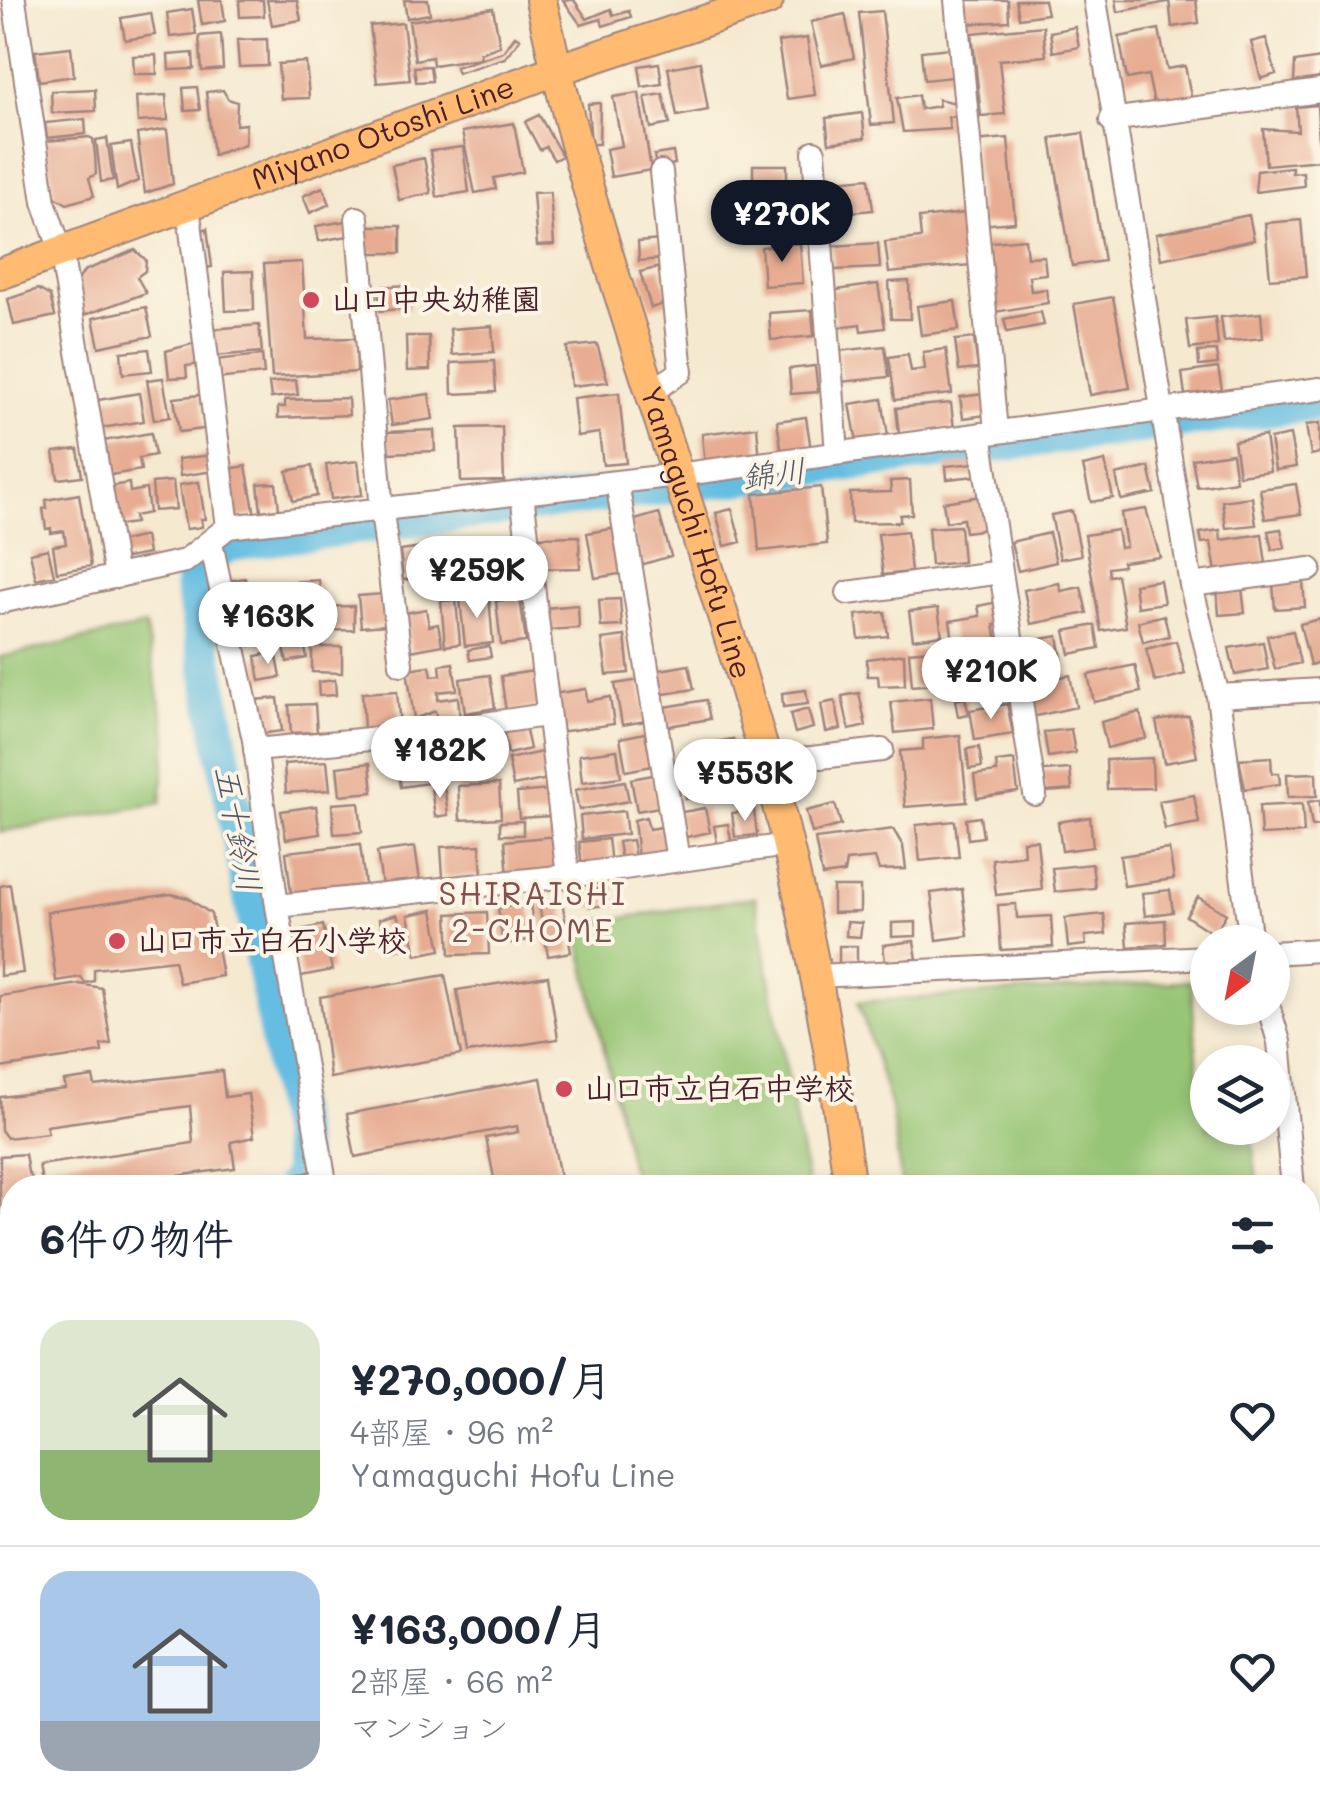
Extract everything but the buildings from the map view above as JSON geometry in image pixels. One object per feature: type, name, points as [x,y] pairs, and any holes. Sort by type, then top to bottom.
[{"type":"main road","name":"Yamaguchi Hofu Line","points":[[541,0],[556,70],[650,392],[767,763],[817,976],[848,1175]]},
{"type":"main road","name":"Miyano Otoshi Line","points":[[0,274],[556,70],[768,0]]},
{"type":"street","points":[[14,0],[44,202],[61,250],[116,577]]},
{"type":"street","points":[[956,0],[1001,572],[1035,794]]},
{"type":"street","points":[[1095,0],[1111,120],[1191,586],[1218,696],[1249,925]]},
{"type":"street","points":[[1111,120],[1320,91]]},
{"type":"street","points":[[814,152],[837,453]]},
{"type":"street","points":[[650,392],[681,372],[661,172]]},
{"type":"street","points":[[188,206],[219,535],[217,570],[255,750],[313,1175]]},
{"type":"street","points":[[356,218],[382,512],[401,664]]},
{"type":"street","points":[[0,602],[185,561],[219,535],[617,482],[680,484],[837,453],[1320,389]]},
{"type":"street","points":[[617,482],[678,860]]},
{"type":"street","points":[[522,494],[568,876]]},
{"type":"street","points":[[1191,586],[1310,569]]},
{"type":"street","points":[[848,593],[1001,572]]},
{"type":"street","points":[[1218,696],[1298,688],[1320,690]]},
{"type":"street","points":[[255,750],[401,736],[546,714]]},
{"type":"street","points":[[767,763],[882,750]]},
{"type":"street","points":[[277,906],[568,876],[787,845]]},
{"type":"street","points":[[1290,952],[1320,950]]},
{"type":"street","points":[[817,976],[1190,958]]},
{"type":"street","points":[[1274,1025],[1279,1042],[1291,1175]]},
{"type":"green space","points":[[145,626],[167,737],[161,803],[0,832],[0,657]]},
{"type":"green space","points":[[755,897],[806,1175],[632,1175],[576,925]]},
{"type":"green space","points":[[1190,981],[1190,1025],[1194,1025],[1196,1045],[1190,1045],[1190,1145],[1252,1145],[1256,1175],[900,1175],[891,1107],[858,1002]]},
{"type":"waterway","name":"錦川","points":[[299,1175],[299,1153],[192,588],[193,571],[227,545],[1320,403]]},
{"type":"place","name":"山口中央幼稚園","points":[[311,300]]},
{"type":"place","name":"山口市立白石小学校","points":[[117,941]]},
{"type":"place","name":"山口市立白石中学校","points":[[564,1089]]},
{"type":"district","name":"SHIRAISHI 2-CHOME","points":[[533,912]]},
{"type":"water label","name":"五十鈴川","points":[[238,829]]}]
